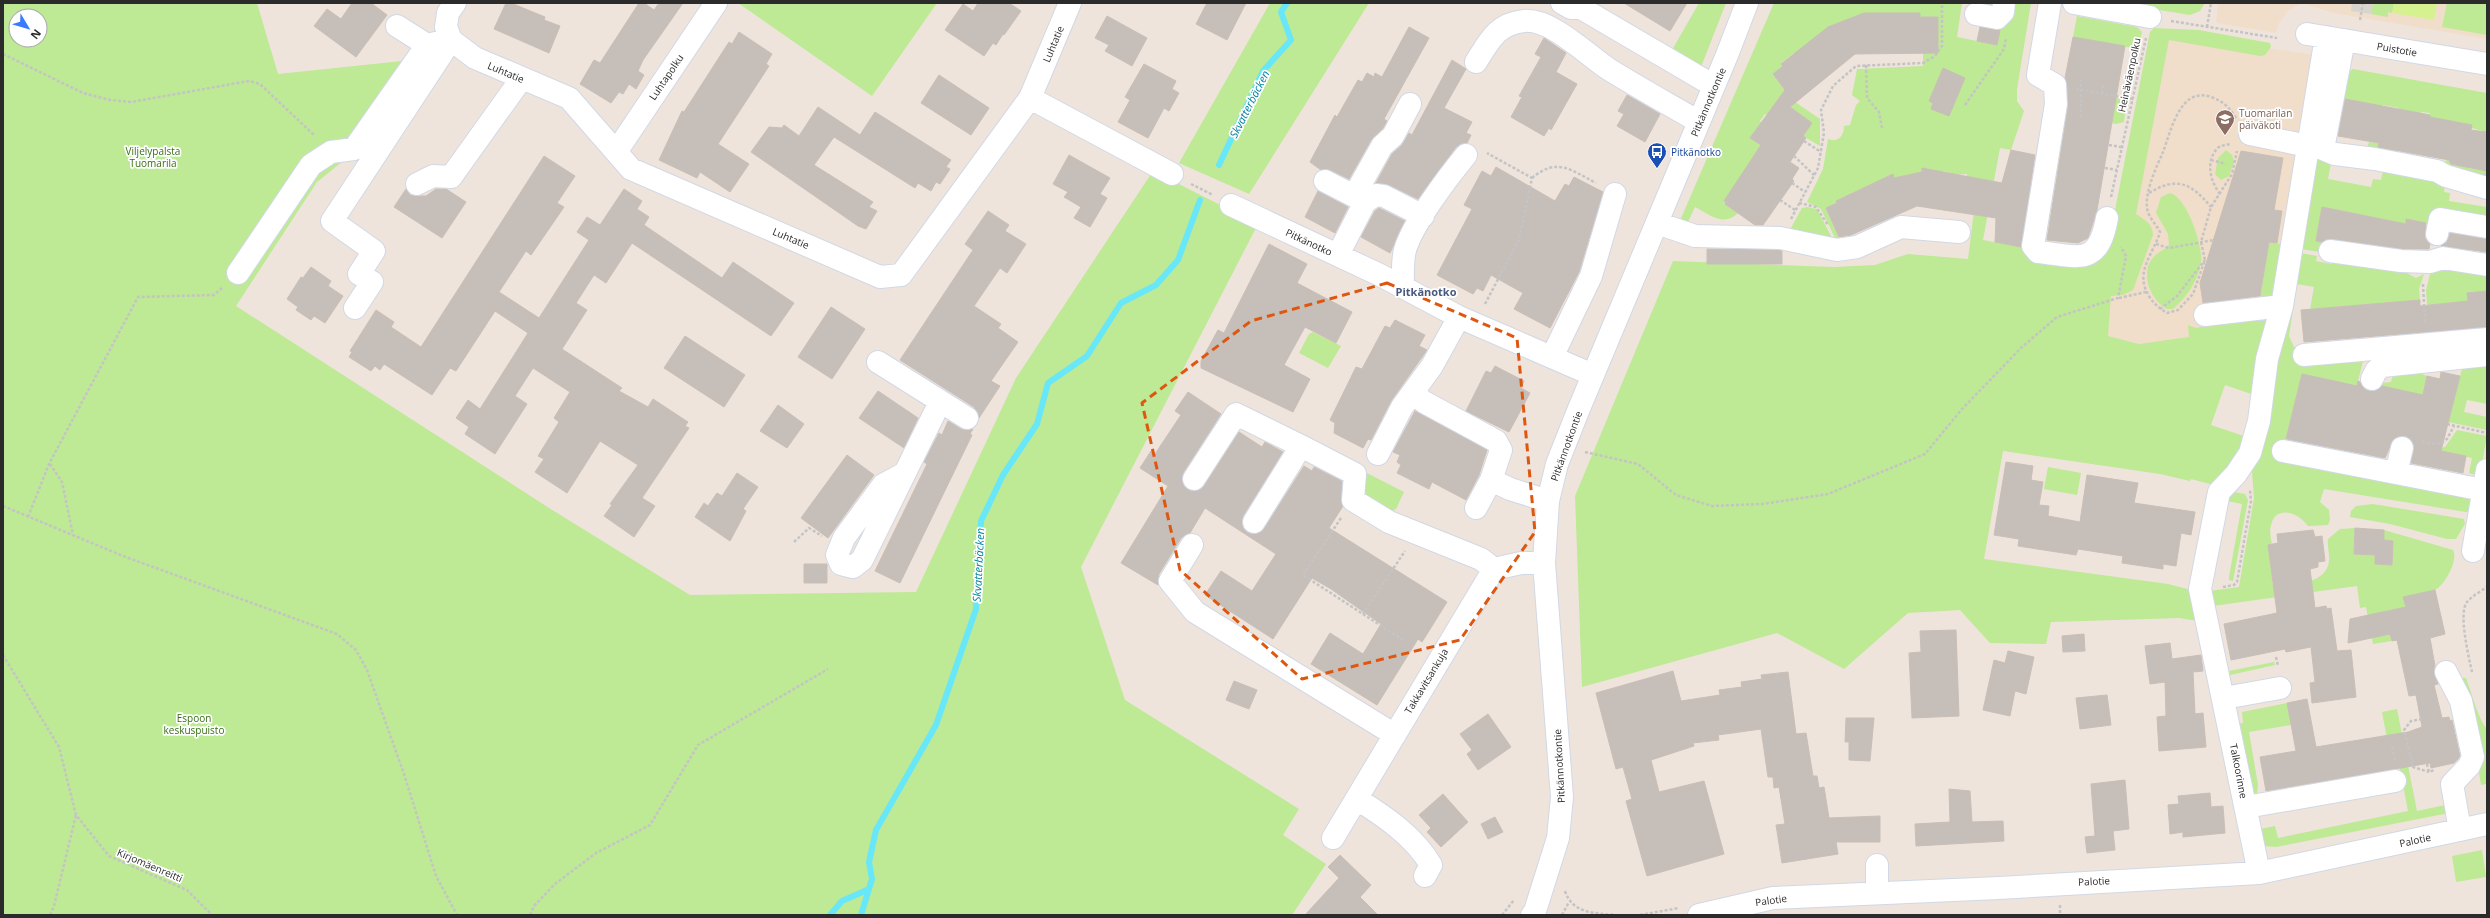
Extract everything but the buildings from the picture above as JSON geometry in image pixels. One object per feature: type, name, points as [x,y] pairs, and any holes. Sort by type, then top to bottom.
[{"type":"street","points":[[451,40],[446,27],[448,13],[455,3]]},
{"type":"street","name":"Luhtapolku","points":[[616,152],[716,3]]},
{"type":"street","name":"Luhtatie","points":[[451,40],[475,58],[569,98],[631,169],[880,277],[901,275],[1030,98],[1070,3]]},
{"type":"street","points":[[1562,3],[1571,8],[1581,8],[1714,86]]},
{"type":"street","name":"Pitkännotkontie","points":[[1538,914],[1558,838],[1562,797],[1544,563],[1548,501],[1558,464],[1593,376],[1747,3]]},
{"type":"street","points":[[2050,3],[2038,75],[2055,86],[2056,104],[2034,250],[2038,252],[2082,257],[2089,254],[2096,250],[2105,229],[2107,218]]},
{"type":"street","points":[[2074,3],[2150,17]]},
{"type":"street","points":[[1976,14],[1997,18],[2003,9]]},
{"type":"street","points":[[1476,62],[1494,33],[1511,23],[1526,20],[1541,23],[1572,41],[1609,69],[1699,122]]},
{"type":"street","points":[[397,26],[426,45]]},
{"type":"street","points":[[2282,241],[2326,37]]},
{"type":"street","points":[[2326,37],[2323,149],[2335,154],[2375,159],[2437,171],[2446,176],[2487,188]]},
{"type":"street","name":"Puistotie","points":[[2326,37],[2487,64]]},
{"type":"street","points":[[238,273],[311,165],[331,152],[354,150],[426,45],[451,40]]},
{"type":"street","points":[[355,308],[372,282],[360,274],[374,251],[332,221],[451,40]]},
{"type":"street","points":[[417,184],[433,176],[451,176],[522,78]]},
{"type":"street","points":[[1030,98],[1172,174]]},
{"type":"street","points":[[1338,255],[1359,199],[1382,146],[1393,136],[1410,104]]},
{"type":"street","points":[[2250,134],[2303,145]]},
{"type":"street","points":[[2200,589],[2219,492],[2236,474],[2250,453],[2259,421],[2267,359],[2282,306],[2303,145]]},
{"type":"street","points":[[1403,287],[1405,250],[1423,216],[1450,175],[1466,155]]},
{"type":"street","points":[[1325,181],[1359,199],[1376,195],[1384,196],[1423,216]]},
{"type":"street","points":[[1552,357],[1591,276],[1615,194]]},
{"type":"street","name":"Pitkänotko","points":[[1231,205],[1338,255],[1467,321],[1593,376]]},
{"type":"street","points":[[2437,234],[2440,219],[2487,227]]},
{"type":"street","points":[[1657,223],[1695,236],[1780,238],[1839,250],[1857,247],[1901,228],[1959,232]]},
{"type":"street","points":[[2330,251],[2401,261],[2430,262],[2443,258],[2487,266]]},
{"type":"street","points":[[2205,315],[2282,306]]},
{"type":"street","points":[[1378,454],[1402,407],[1467,321]]},
{"type":"street","points":[[2304,355],[2487,340]]},
{"type":"street","points":[[2372,379],[2376,371],[2382,366],[2487,356]]},
{"type":"street","points":[[878,362],[966,418]]},
{"type":"street","points":[[1413,393],[1430,406],[1496,441],[1501,450],[1491,480],[1476,508]]},
{"type":"street","points":[[905,473],[940,402]]},
{"type":"street","points":[[1194,479],[1236,414],[1355,474],[1353,500],[1389,522],[1481,559],[1494,569],[1522,563],[1544,563]]},
{"type":"street","points":[[1254,522],[1301,446]]},
{"type":"street","points":[[2396,473],[2402,448]]},
{"type":"street","points":[[2283,451],[2396,473],[2485,480],[2473,550]]},
{"type":"street","points":[[1491,480],[1510,489],[1548,501]]},
{"type":"street","points":[[1192,545],[1170,581],[1195,612],[1395,735]]},
{"type":"street","name":"Takkavitsankuja","points":[[1333,838],[1494,569]]},
{"type":"street","name":"Talkoorinne","points":[[2200,589],[2218,669],[2259,873]]},
{"type":"street","points":[[2446,672],[2461,701],[2473,757],[2469,766],[2452,784],[2460,830]]},
{"type":"street","points":[[2224,698],[2280,688]]},
{"type":"street","points":[[2246,807],[2395,782]]},
{"type":"street","points":[[1356,799],[1388,819],[1424,853],[1431,864],[1425,876]]},
{"type":"street","name":"Palotie","points":[[1698,915],[1773,898],[2259,873],[2487,824]]},
{"type":"street","points":[[1877,865],[1877,893]]},
{"type":"path","points":[[1780,238],[1818,168],[1824,133],[1821,110],[1832,86],[1856,66],[1922,63],[1935,56],[1942,46],[1942,3]]},
{"type":"path","points":[[2207,27],[2211,3]]},
{"type":"path","points":[[2360,22],[2363,3]]},
{"type":"path","points":[[1965,105],[2004,49],[2008,26],[2003,9]]},
{"type":"path","points":[[2150,17],[2277,38]]},
{"type":"path","name":"Heinäväenpolku","points":[[2107,218],[2150,17]]},
{"type":"path","points":[[3,54],[83,93],[110,100],[132,102],[249,81],[260,84],[331,152]]},
{"type":"path","points":[[1866,65],[1868,98],[1880,112],[1882,128]]},
{"type":"path","points":[[2081,80],[2079,89],[2081,118]]},
{"type":"path","points":[[2102,93],[2103,84]]},
{"type":"path","points":[[2055,86],[2133,99]]},
{"type":"path","points":[[2220,194],[2211,179],[2211,160],[2215,150],[2224,144],[2230,144],[2237,151],[2232,174],[2220,194],[2211,207],[2201,242],[2205,260],[2193,294],[2184,304],[2173,312],[2160,309],[2146,292],[2143,281],[2144,269],[2160,232],[2149,215],[2147,207],[2149,193],[2179,110],[2187,100],[2195,96],[2205,94],[2218,99],[2230,108],[2250,134]]},
{"type":"path","points":[[1804,141],[1821,152]]},
{"type":"path","points":[[2109,145],[2121,147]]},
{"type":"path","points":[[1466,155],[1486,153],[1532,178]]},
{"type":"path","points":[[1794,156],[1814,175]]},
{"type":"path","points":[[2211,160],[2226,164]]},
{"type":"path","points":[[1467,321],[1519,239],[1532,178],[1544,168],[1559,166],[1615,194]]},
{"type":"path","points":[[2105,168],[2117,170]]},
{"type":"path","points":[[1172,174],[1231,205]]},
{"type":"path","points":[[2149,193],[2171,182],[2184,184],[2198,192],[2211,207]]},
{"type":"path","points":[[1792,183],[1805,192]]},
{"type":"path","points":[[1780,200],[1795,210]]},
{"type":"path","points":[[1799,203],[1812,205],[1820,209],[1839,250]]},
{"type":"path","points":[[2107,218],[2126,256],[2118,298]]},
{"type":"path","points":[[2156,244],[2169,248],[2214,240]]},
{"type":"path","points":[[2160,309],[2177,296],[2205,260]]},
{"type":"path","points":[[2428,345],[2422,288],[2430,262]]},
{"type":"path","points":[[28,517],[50,464],[138,297],[214,295],[238,273]]},
{"type":"path","points":[[1581,451],[1638,464],[1676,495],[1712,506],[1762,504],[1828,494],[1925,454],[1973,398],[2022,347],[2057,317],[2118,298],[2146,292]]},
{"type":"path","points":[[2447,424],[2487,434]]},
{"type":"path","points":[[2402,448],[2411,439],[2434,445],[2440,444],[2447,439],[2454,426]]},
{"type":"path","points":[[50,464],[62,482],[69,510],[69,525],[73,536]]},
{"type":"path","points":[[2200,589],[2231,586],[2237,582],[2251,501],[2248,484],[2236,474]]},
{"type":"path","points":[[1353,500],[1303,575],[1403,640]]},
{"type":"path","points":[[3,506],[123,556],[338,634],[356,650],[367,670],[404,774],[436,876],[456,915]]},
{"type":"path","points":[[794,542],[809,528]]},
{"type":"path","points":[[1363,614],[1416,532]]},
{"type":"path","points":[[2468,656],[2464,606],[2468,601],[2487,587]]},
{"type":"path","name":"Kirjomäenreitti","points":[[3,655],[59,748],[76,815],[109,856],[188,890],[212,915]]},
{"type":"path","points":[[530,915],[534,906],[555,884],[596,853],[650,825],[698,745],[828,669]]},
{"type":"path","points":[[2422,719],[2410,721],[2404,730],[2413,767],[2429,772]]},
{"type":"path","points":[[50,915],[54,906],[76,815]]},
{"type":"path","points":[[1564,884],[1569,902],[1579,909],[1616,915]]},
{"type":"path","points":[[1562,915],[1569,902]]},
{"type":"highlighted area","points":[[1387,283],[1517,338],[1535,532],[1460,640],[1302,679],[1180,570],[1142,403],[1251,321]]},
{"type":"shaded area","points":[[2218,3],[2301,3],[2288,11],[2279,23],[2276,33],[2216,23]]},
{"type":"shaded area","points":[[2302,3],[2487,3],[2487,39],[2333,13]]},
{"type":"shaded area","points":[[2352,3],[2373,3],[2371,14],[2351,11]]},
{"type":"shaded area","name":"Tuomarilan päiväkoti","points":[[2150,32],[2331,57],[2283,327],[2139,344],[2108,336],[2111,296]]},
{"type":"green space","name":"Espoon keskuspuisto","points":[[3,3],[257,3],[278,74],[402,61],[416,70],[374,136],[317,182],[236,306],[549,508],[690,595],[916,592],[1016,378],[1153,171],[1258,224],[1081,567],[1125,700],[1299,809],[1283,835],[1326,864],[1292,915],[3,915]]},
{"type":"green space","points":[[738,3],[937,3],[872,96]]},
{"type":"green space","points":[[1270,3],[1369,3],[1249,194],[1179,163]]},
{"type":"green space","points":[[1699,3],[1726,3],[1701,67],[1672,50]]},
{"type":"green space","points":[[1774,3],[1962,3],[1957,37],[1997,45],[2000,28],[2011,3],[2031,3],[2017,89],[2017,101],[2024,111],[2011,150],[2000,148],[1983,240],[2084,259],[2115,210],[2150,32],[2154,28],[2199,30],[2270,43],[2271,47],[2265,55],[2260,56],[2169,40],[2136,214],[2150,225],[2153,235],[2133,290],[2123,295],[2111,296],[2108,336],[2139,344],[2189,337],[2188,325],[2196,328],[2206,326],[2206,324],[2271,315],[2257,396],[2225,385],[2211,425],[2244,436],[2244,447],[2214,485],[2191,479],[2190,481],[2160,474],[2003,451],[1984,559],[2168,584],[2191,590],[2198,621],[2179,618],[2051,622],[2046,644],[1990,643],[1960,610],[1908,613],[1844,669],[1777,633],[1582,687],[1575,496],[1673,261],[1834,267],[1875,265],[1908,254],[1968,259],[1978,179],[1967,177],[1967,174],[1948,175],[1949,172],[1940,171],[1940,174],[1923,168],[1922,172],[1894,178],[1893,174],[1884,178],[1885,181],[1878,184],[1876,182],[1862,191],[1861,189],[1852,193],[1853,196],[1846,199],[1845,196],[1836,201],[1837,203],[1826,209],[1840,240],[1837,242],[1821,209],[1807,202],[1823,169],[1828,139],[1835,140],[1842,136],[1844,126],[1850,125],[1856,105],[1860,101],[1852,95],[1857,69],[1923,66],[1923,44],[1938,43],[1938,17],[1920,17],[1797,56],[1794,53],[1781,63],[1783,66],[1773,75],[1795,102],[1820,119],[1820,146],[1803,136],[1812,123],[1791,108],[1768,116],[1765,114],[1760,121],[1763,124],[1750,138],[1764,147],[1737,181],[1739,182],[1724,201],[1725,204],[1738,213],[1733,217],[1722,219],[1712,216],[1695,207],[1686,226],[1679,223]]},
{"type":"green space","points":[[1962,3],[2000,3],[1994,7]]},
{"type":"green space","points":[[2116,3],[2205,3],[2200,11],[2190,15]]},
{"type":"green space","points":[[2373,3],[2394,3],[2392,13],[2388,12],[2388,17],[2371,14]]},
{"type":"green space","points":[[2394,3],[2437,3],[2434,20],[2392,13]]},
{"type":"green space","points":[[2447,3],[2487,3],[2487,35],[2442,27]]},
{"type":"green space","points":[[2077,16],[2137,27],[2142,32],[2138,49],[2073,37]]},
{"type":"green space","points":[[2327,59],[2332,158],[2328,179],[2371,187],[2373,179],[2381,180],[2384,165],[2446,178],[2444,192],[2450,193],[2449,201],[2487,207],[2487,218],[2434,225],[2406,219],[2406,224],[2322,207],[2316,241],[2329,243],[2319,252],[2296,248]]},
{"type":"green space","points":[[2353,69],[2487,93],[2487,132],[2429,117],[2430,113],[2421,112],[2420,117],[2398,113],[2399,108],[2382,105],[2381,110],[2365,103],[2341,98],[2347,73]]},
{"type":"green space","points":[[2068,90],[2127,100],[2124,122],[2116,124],[2078,117],[2079,112],[2061,109]]},
{"type":"green space","points":[[2369,142],[2396,146],[2395,155],[2367,148]]},
{"type":"green space","points":[[2226,150],[2232,155],[2234,162],[2229,176],[2221,180],[2215,174],[2218,158]]},
{"type":"green space","points":[[2446,160],[2469,164],[2468,168],[2486,171],[2487,175],[2484,180],[2445,164]]},
{"type":"green space","points":[[2170,193],[2176,196],[2182,203],[2193,223],[2197,234],[2201,262],[2195,282],[2187,294],[2173,309],[2167,309],[2156,300],[2152,294],[2147,279],[2147,272],[2152,259],[2169,245],[2168,234],[2156,213],[2161,197]]},
{"type":"green space","points":[[1807,207],[1817,209],[1833,240],[1792,230],[1791,228],[1802,208]]},
{"type":"green space","points":[[2269,242],[2286,245],[2278,299],[2260,299]]},
{"type":"green space","points":[[2295,252],[2317,256],[2316,261],[2331,264],[2339,255],[2385,269],[2405,272],[2416,278],[2424,274],[2419,289],[2420,300],[2310,309],[2314,287],[2297,284],[2289,336],[2294,347],[2487,349],[2363,361],[2355,393],[2370,396],[2373,384],[2391,382],[2395,369],[2408,369],[2427,376],[2422,399],[2295,404],[2285,441],[2470,495],[2474,499],[2469,511],[2466,512],[2324,489],[2320,502],[2329,510],[2330,520],[2328,525],[2308,526],[2299,517],[2288,513],[2278,514],[2274,518],[2270,530],[2272,545],[2268,545],[2273,586],[2307,582],[2322,575],[2327,569],[2329,561],[2328,539],[2340,529],[2355,528],[2354,554],[2375,555],[2375,564],[2392,565],[2393,541],[2384,540],[2384,530],[2453,550],[2454,560],[2450,572],[2439,588],[2428,592],[2403,597],[2406,607],[2386,611],[2392,641],[2373,644],[2366,607],[2360,608],[2357,586],[2213,606],[2209,591],[2239,587],[2254,498],[2252,472]]},
{"type":"green space","points":[[2435,267],[2487,273],[2487,291],[2467,293],[2468,301],[2427,305],[2426,290],[2431,270]]},
{"type":"green space","points":[[1313,332],[1341,346],[1328,368],[1299,353],[1309,334]]},
{"type":"green space","points":[[2487,359],[2487,404],[2467,400],[2464,412],[2487,417],[2487,430],[2448,422],[2462,369],[2465,365]]},
{"type":"green space","points":[[2457,430],[2487,436],[2482,464],[2475,475],[2469,473],[2472,458],[2434,449],[2445,447]]},
{"type":"green space","points":[[2048,467],[2081,473],[2077,495],[2044,489]]},
{"type":"green space","points":[[1361,470],[1404,492],[1396,509],[1390,512],[1370,505],[1359,474]]},
{"type":"green space","points":[[2228,491],[2245,494],[2248,500],[2233,581],[2229,580],[2229,577],[2242,504],[2227,501]]},
{"type":"green space","points":[[2373,504],[2464,519],[2465,524],[2456,539],[2447,539],[2390,524],[2350,517],[2351,511],[2356,506]]},
{"type":"green space","points":[[2274,662],[2275,665],[2230,675],[2229,671]]},
{"type":"green space","points":[[2454,678],[2466,678],[2478,713],[2487,729],[2487,791],[2486,784],[2481,785],[2477,760]]},
{"type":"green space","points":[[2287,703],[2291,725],[2249,732],[2258,785],[2257,793],[2250,794],[2235,724],[2243,723],[2242,712]]},
{"type":"green space","points":[[2397,709],[2417,811],[2450,804],[2449,813],[2276,847],[2264,846],[2260,829],[2275,826],[2278,838],[2408,811],[2395,743],[2388,744],[2382,712]]},
{"type":"green space","points":[[2482,850],[2486,877],[2456,882],[2452,856]]},
{"type":"waterway","name":"Skvatterbäcken","points":[[1219,165],[1263,71],[1291,40],[1281,12],[1287,3]]},
{"type":"waterway","name":"Skvatterbäcken","points":[[861,915],[872,879],[869,862],[876,830],[936,725],[976,609],[981,521],[1003,475],[1037,424],[1048,383],[1087,356],[1121,303],[1156,285],[1178,260],[1200,200]]},
{"type":"waterway","points":[[830,915],[842,901],[869,889]]},
{"type":"place","name":"Tuomarilan päiväkoti","points":[[2225,136]]},
{"type":"place","name":"Pitkänotko","points":[[1657,169]]},
{"type":"district","name":"Pitkänotko","points":[[1426,291]]},
{"type":"park label","name":"Viljelypalsta Tuomarila","points":[[153,156]]}]
